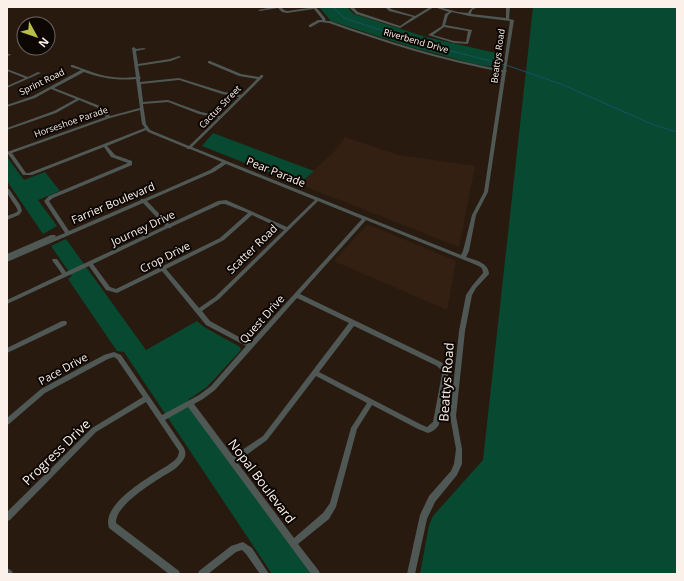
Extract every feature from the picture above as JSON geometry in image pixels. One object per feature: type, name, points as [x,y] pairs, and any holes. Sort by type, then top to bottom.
[{"type":"street","points":[[260,10],[278,7],[287,12],[315,8],[324,21],[310,26]]},
{"type":"street","points":[[351,7],[357,13],[400,27],[432,7]]},
{"type":"street","points":[[387,7],[390,10],[415,17]]},
{"type":"street","points":[[437,7],[451,12],[469,15],[509,19]]},
{"type":"street","points":[[469,15],[471,10],[476,7]]},
{"type":"street","name":"Beattys Road","points":[[463,257],[466,251],[474,215],[486,192],[506,71],[512,20],[509,19],[508,7]]},
{"type":"street","points":[[443,26],[470,30],[467,43],[454,42],[430,35],[443,26],[447,14],[451,12]]},
{"type":"street","name":"Riverbend Drive","points":[[324,21],[410,49],[473,66],[506,71]]},
{"type":"street","points":[[8,153],[25,174],[30,174],[146,129],[142,109],[135,49],[144,49]]},
{"type":"street","points":[[138,65],[172,60],[179,57]]},
{"type":"street","name":"Cactus Street","points":[[189,148],[260,77],[240,75],[209,62]]},
{"type":"street","points":[[72,66],[84,68],[108,79],[120,80],[139,78]]},
{"type":"street","name":"Sprint Road","points":[[7,106],[30,99],[84,68]]},
{"type":"street","points":[[7,70],[28,78]]},
{"type":"street","points":[[7,87],[39,73]]},
{"type":"street","points":[[140,83],[179,79],[223,93],[242,96]]},
{"type":"street","points":[[51,88],[99,107],[109,117]]},
{"type":"street","points":[[7,129],[55,112],[79,99]]},
{"type":"street","points":[[142,103],[168,101],[200,113],[221,117]]},
{"type":"street","name":"Horseshoe Parade","points":[[8,153],[109,117],[142,109]]},
{"type":"street","name":"Pear Parade","points":[[146,129],[189,148],[476,262]]},
{"type":"street","points":[[67,232],[46,202],[51,197],[130,164],[130,162],[114,156],[105,146]]},
{"type":"street","name":"Farrier Boulevard","points":[[7,256],[212,171],[223,161]]},
{"type":"street","points":[[7,190],[18,205],[20,211],[17,214],[7,218]]},
{"type":"street","name":"Scatter Road","points":[[198,311],[217,298],[318,199]]},
{"type":"street","points":[[143,200],[168,227]]},
{"type":"street","name":"Journey Drive","points":[[7,302],[223,201],[287,229]]},
{"type":"street","name":"Crop Drive","points":[[91,264],[108,289],[113,291],[120,289],[163,269],[222,238],[251,213]]},
{"type":"street","name":"Quest Drive","points":[[161,419],[201,397],[213,388],[365,218]]},
{"type":"street","name":"Farrier Boulevard","points":[[7,260],[67,232]]},
{"type":"street","points":[[55,260],[65,275]]},
{"type":"street","name":"Beattys Road","points":[[412,574],[423,518],[432,499],[454,473],[458,464],[459,449],[453,416],[462,331],[469,295],[486,274],[486,270],[483,266],[476,262]]},
{"type":"street","points":[[163,269],[211,325],[251,346]]},
{"type":"street","points":[[296,296],[439,364],[444,369],[445,374],[436,424],[432,429],[428,430],[420,427],[316,373]]},
{"type":"street","points":[[7,351],[64,323]]},
{"type":"street","points":[[232,461],[265,438],[353,323]]},
{"type":"street","name":"Pace Drive","points":[[7,422],[43,391],[114,354],[119,357],[146,398]]},
{"type":"street","points":[[146,398],[182,450],[182,456],[177,463],[134,491],[114,512],[111,521],[112,525],[176,574]]},
{"type":"street","name":"Progress Drive","points":[[7,517],[94,430],[146,398]]},
{"type":"street","points":[[294,543],[326,516],[334,504],[354,428],[372,402]]},
{"type":"street","name":"Nopal Boulevard","points":[[190,403],[316,574]]},
{"type":"street","points":[[202,574],[234,549],[243,546],[249,551],[265,574]]},
{"type":"shaded area","points":[[345,137],[398,155],[475,166],[459,247],[299,184],[335,151]]},
{"type":"shaded area","points":[[369,225],[456,261],[447,310],[334,261],[366,226]]},
{"type":"green space","points":[[319,7],[347,7],[354,14],[426,37],[496,53],[493,67],[474,64],[411,47],[331,21]]},
{"type":"green space","points":[[533,7],[677,7],[677,574],[420,574],[429,525],[433,516],[483,460]]},
{"type":"green space","points":[[213,133],[314,171],[299,184],[202,146]]},
{"type":"green space","points":[[7,157],[24,180],[45,172],[60,191],[38,200],[57,226],[43,234],[7,181]]},
{"type":"green space","points":[[66,239],[146,350],[197,321],[204,327],[240,347],[241,350],[207,387],[188,400],[316,574],[272,574],[124,352],[117,351],[68,279],[72,276],[51,246]]},
{"type":"waterway","points":[[333,7],[344,18],[420,43],[506,65],[561,84],[654,125],[677,132]]}]
